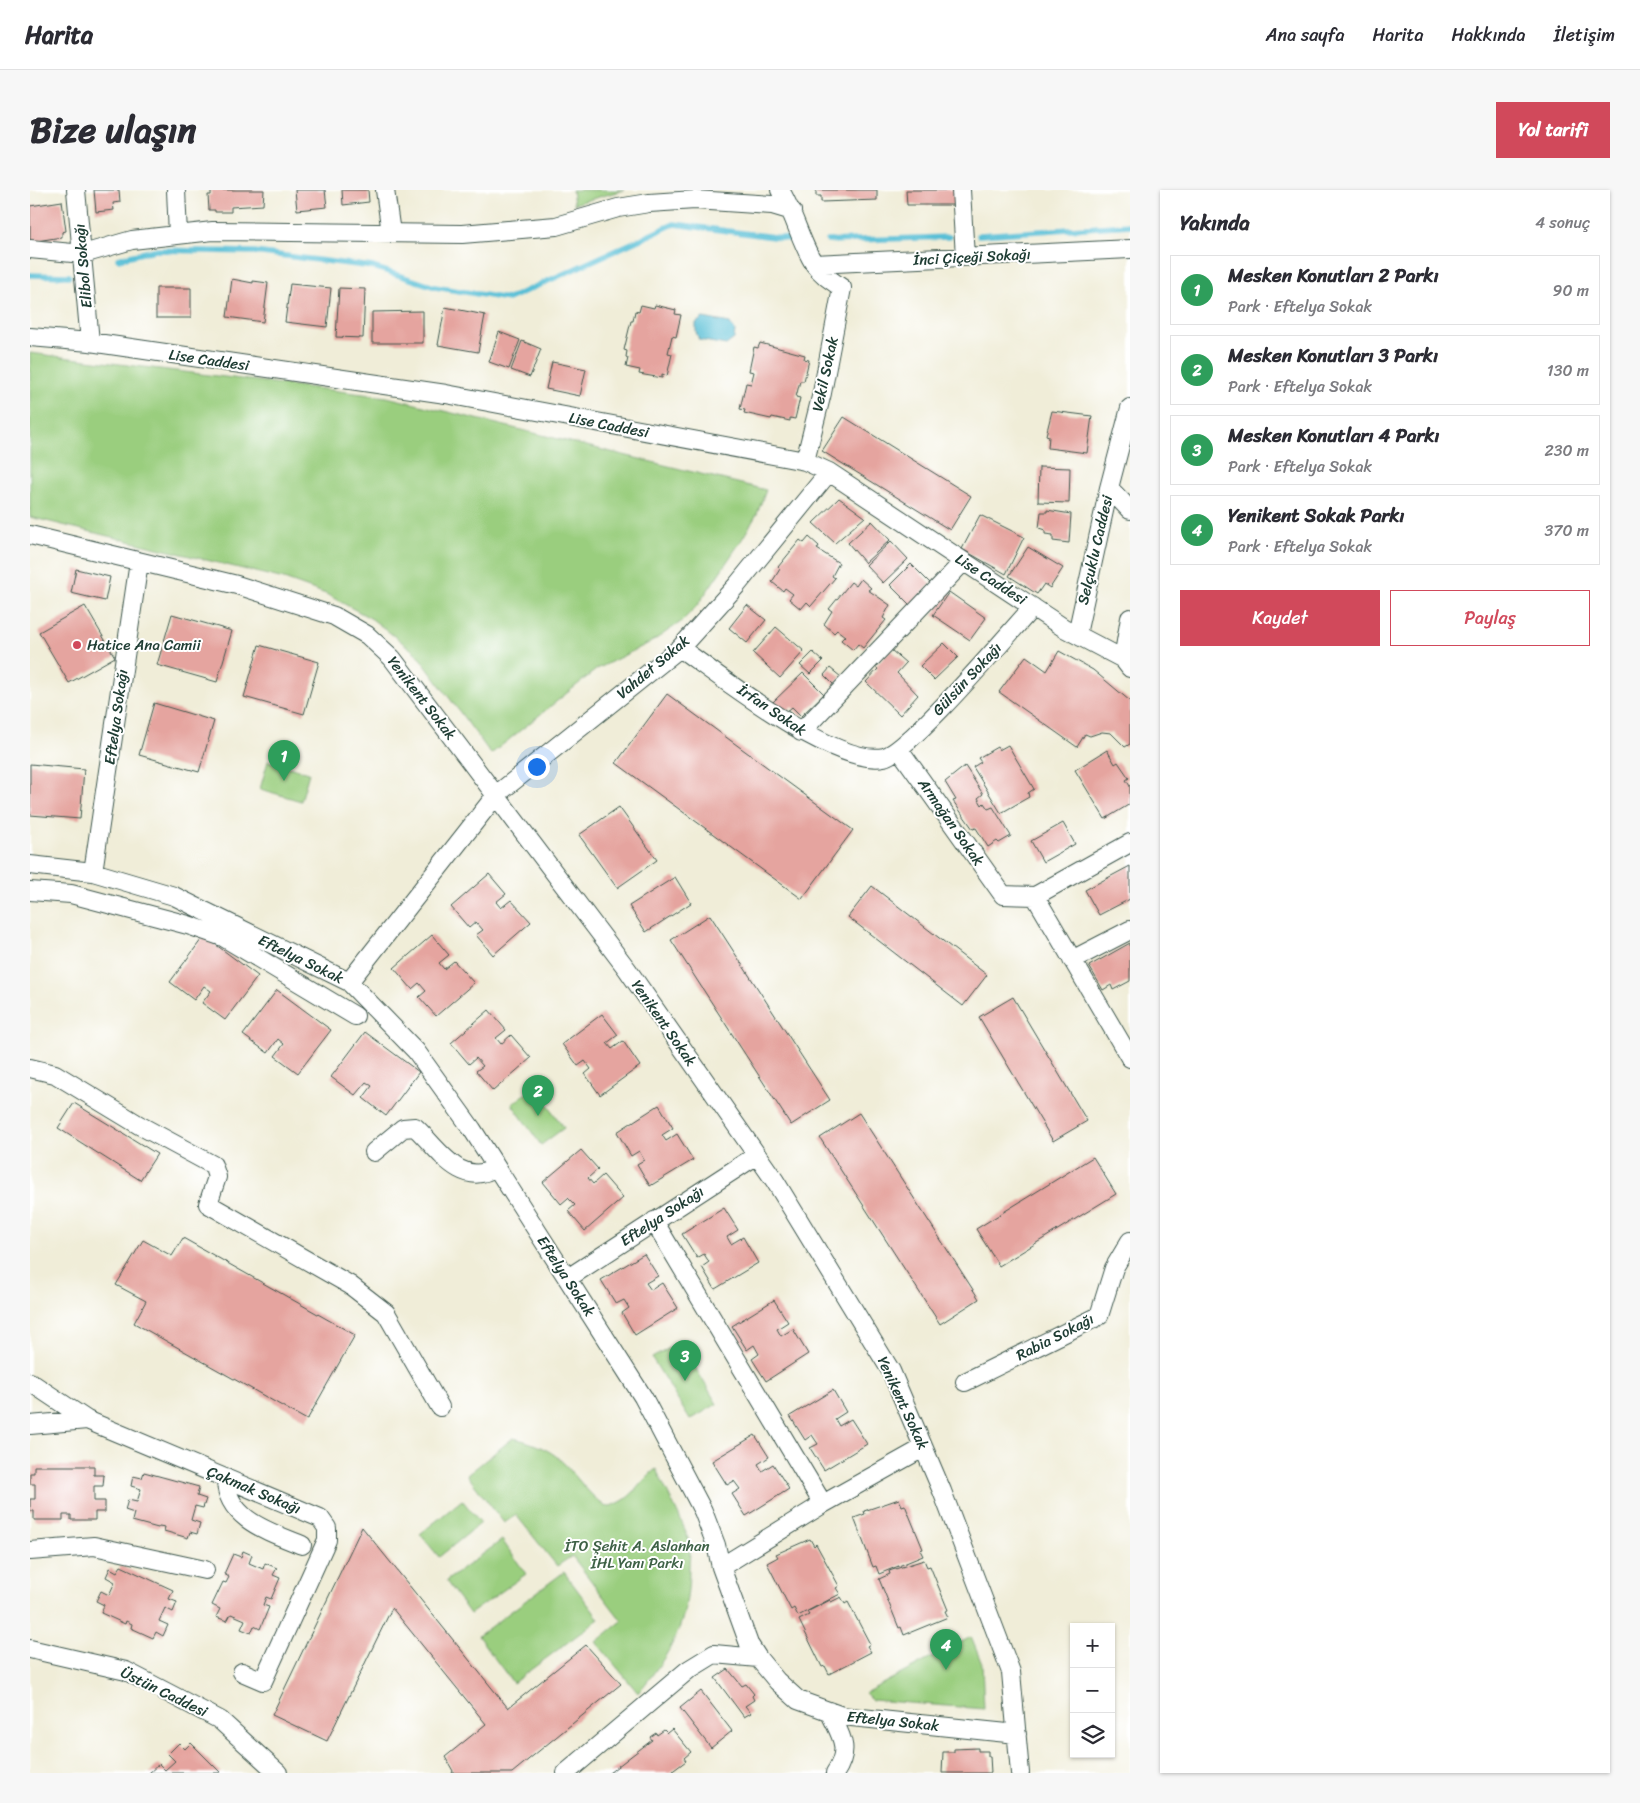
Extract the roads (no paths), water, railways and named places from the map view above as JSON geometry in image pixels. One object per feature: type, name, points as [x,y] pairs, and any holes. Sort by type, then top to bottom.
[{"type":"street","name":"Elibol Sokağı","points":[[76,190],[90,342]]},
{"type":"street","points":[[176,190],[178,235]]},
{"type":"street","points":[[385,190],[391,233]]},
{"type":"street","points":[[780,190],[792,211],[814,264]]},
{"type":"street","points":[[960,190],[965,257]]},
{"type":"street","points":[[30,249],[83,254],[132,240],[213,231],[462,234],[556,226],[618,208],[649,203],[695,200],[772,205],[792,211]]},
{"type":"street","name":"İnci Çiçeği Sokağı","points":[[814,264],[1130,249]]},
{"type":"street","name":"Vekil Sokak","points":[[805,461],[822,393],[842,288],[827,278],[814,264]]},
{"type":"street","name":"Lise Caddesi","points":[[30,337],[90,342],[446,394],[805,461],[829,472],[1033,607],[1126,664]]},
{"type":"street","name":"Selçuklu Caddesi","points":[[1077,634],[1109,488],[1130,408]]},
{"type":"street","name":"Vahdet Sokak","points":[[496,795],[680,648],[737,585],[829,472]]},
{"type":"street","points":[[1109,488],[1130,510]]},
{"type":"street","name":"Yenikent Sokak","points":[[30,536],[237,585],[325,613],[366,635],[392,658],[627,969],[757,1155],[813,1240],[891,1371],[924,1448],[1012,1672],[1020,1773]]},
{"type":"street","name":"Eftelya Sokağı","points":[[93,872],[139,562]]},
{"type":"street","points":[[801,732],[964,562]]},
{"type":"street","name":"Gülsün Sokağı","points":[[899,749],[957,691],[1033,607]]},
{"type":"street","points":[[1126,664],[1130,618]]},
{"type":"street","name":"İrfan Sokak","points":[[680,648],[801,732],[841,750],[870,757],[884,757],[899,749]]},
{"type":"street","name":"Armağan Sokak","points":[[899,749],[1002,895],[1035,896]]},
{"type":"street","points":[[349,982],[496,795]]},
{"type":"street","points":[[1130,843],[1035,896],[1130,1058]]},
{"type":"street","name":"Eftelya Sokak","points":[[30,865],[93,872],[174,896],[349,982],[416,1051],[496,1167],[568,1278],[647,1406],[703,1512],[716,1545],[720,1568],[749,1644],[777,1681],[798,1700],[842,1716],[1017,1734]]},
{"type":"street","points":[[30,891],[71,894],[188,925],[222,937],[355,1016]]},
{"type":"street","points":[[1072,960],[1130,930]]},
{"type":"street","points":[[30,1068],[56,1074],[139,1125],[213,1165],[217,1177],[208,1204],[350,1286],[386,1313],[440,1407]]},
{"type":"street","points":[[374,1152],[403,1128],[415,1127],[447,1162],[456,1169],[482,1173],[496,1167]]},
{"type":"street","name":"Eftelya Sokağı","points":[[568,1278],[757,1155]]},
{"type":"street","points":[[654,1221],[823,1504]]},
{"type":"street","name":"Rabia Sokağı","points":[[965,1382],[1099,1316],[1114,1268],[1130,1241]]},
{"type":"street","name":"Çakmak Sokağı","points":[[30,1382],[87,1420],[320,1518],[326,1528],[326,1540],[263,1681],[242,1672]]},
{"type":"street","points":[[30,1425],[87,1420]]},
{"type":"street","points":[[720,1568],[823,1504],[924,1448]]},
{"type":"street","points":[[226,1478],[227,1495],[242,1516],[250,1522],[302,1545]]},
{"type":"street","points":[[30,1551],[94,1546],[205,1570]]},
{"type":"street","name":"Üstün Caddesi","points":[[30,1649],[126,1671],[220,1720],[278,1773]]},
{"type":"street","points":[[566,1773],[688,1670],[714,1654],[758,1658]]},
{"type":"street","points":[[829,1711],[845,1747],[842,1762],[834,1773]]},
{"type":"water","points":[[703,318],[730,323],[735,331],[734,339],[726,345],[699,340],[696,332],[696,323]]},
{"type":"waterway","points":[[118,259],[154,250],[254,252],[373,267],[435,287],[508,299],[674,224],[797,240]]},
{"type":"waterway","points":[[979,235],[1130,225]]},
{"type":"waterway","points":[[828,241],[949,237]]},
{"type":"waterway","points":[[30,275],[69,276]]},
{"type":"place","name":"Hatice Ana Camii","points":[[77,645]]},
{"type":"place","name":"Mesken Konutları 2 Parkı","points":[[284,781]]},
{"type":"place","name":"Mesken Konutları 3 Parkı","points":[[538,1116]]},
{"type":"place","name":"Mesken Konutları 4 Parkı","points":[[685,1381]]},
{"type":"place","name":"Yenikent Sokak Parkı","points":[[946,1670]]},
{"type":"park label","name":"İTO Şehit A. Aslanhan İHL Yanı Parkı","points":[[637,1554]]}]
